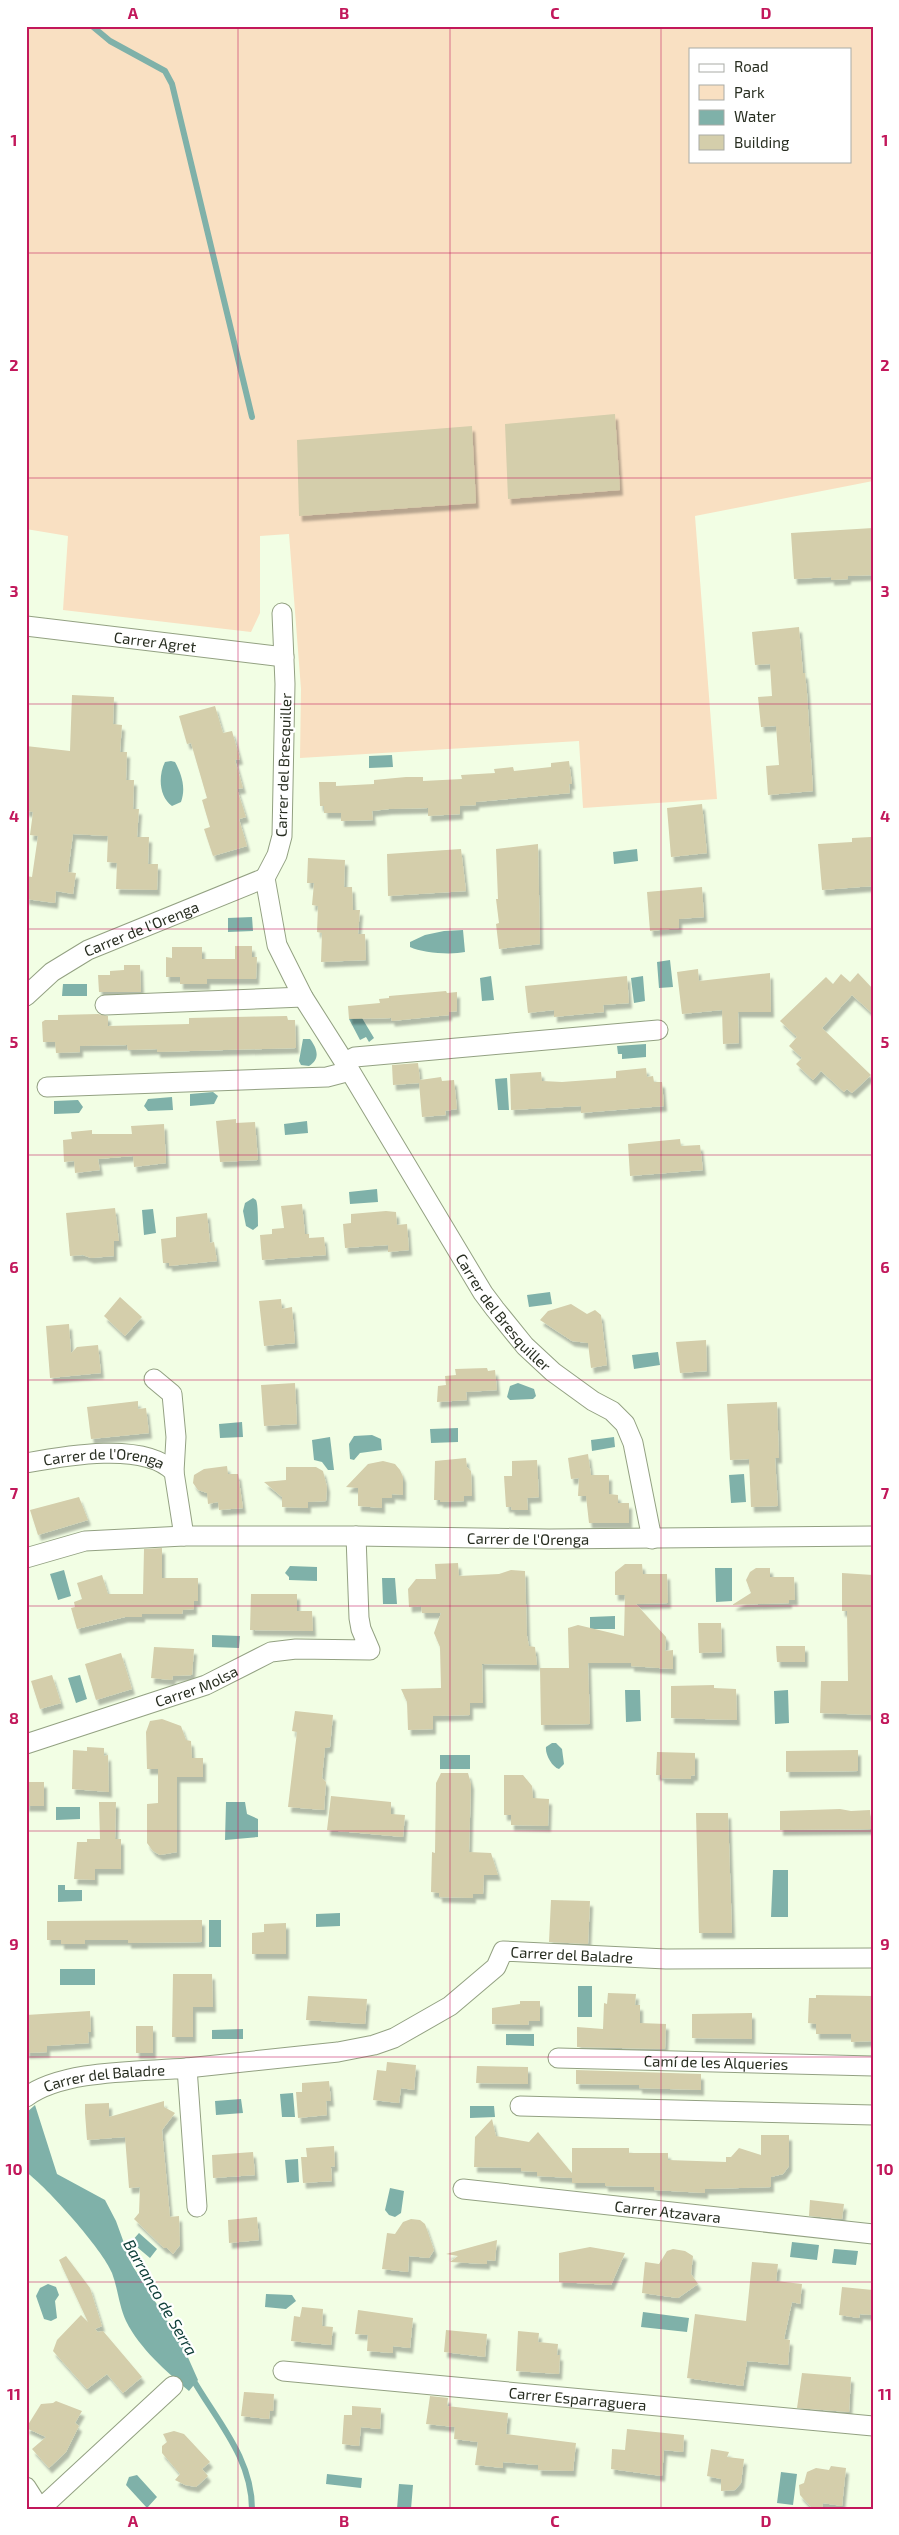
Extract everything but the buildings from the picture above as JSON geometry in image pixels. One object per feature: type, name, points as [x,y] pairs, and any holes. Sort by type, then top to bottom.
[{"type":"street","name":"Carrer del Bresquiller","points":[[282,614],[285,710],[281,842],[266,878],[277,945],[302,997],[348,1067],[482,1293],[511,1330],[553,1372],[593,1401],[612,1412],[625,1424],[633,1443],[652,1539]]},
{"type":"street","name":"Carrer Agret","points":[[26,626],[284,657]]},
{"type":"street","name":"Carrer de l'Orenga","points":[[26,996],[52,972],[88,950],[266,878]]},
{"type":"street","points":[[105,1005],[302,997]]},
{"type":"street","points":[[47,1087],[327,1076],[348,1067],[355,1057],[658,1030]]},
{"type":"street","points":[[154,1379],[172,1394],[176,1437],[174,1472]]},
{"type":"street","name":"Carrer de l'Orenga","points":[[26,1463],[88,1453],[152,1459],[162,1462],[174,1472],[184,1536]]},
{"type":"street","name":"Carrer de l'Orenga","points":[[26,1558],[85,1541],[184,1536],[652,1539],[873,1536]]},
{"type":"street","name":"Carrer Molsa","points":[[26,1744],[206,1685],[272,1652],[296,1649],[370,1650],[360,1628],[356,1536]]},
{"type":"street","name":"Carrer del Baladre","points":[[26,2097],[42,2087],[70,2079],[338,2052],[387,2040],[432,2018],[467,1993],[496,1967],[503,1951],[666,1959],[873,1958]]},
{"type":"street","name":"Camí de les Alqueries","points":[[558,2058],[873,2066]]},
{"type":"street","name":"Carrer del Baladre","points":[[187,2068],[197,2207]]},
{"type":"street","points":[[520,2106],[873,2115]]},
{"type":"street","name":"Carrer Atzavara","points":[[463,2188],[873,2234]]},
{"type":"street","name":"Carrer Esparraguera","points":[[283,2370],[873,2426]]},
{"type":"street","points":[[26,2487],[40,2509],[173,2386]]},
{"type":"green space","points":[[26,26],[873,26],[873,481],[695,516],[717,799],[583,808],[579,741],[300,758],[301,689],[289,534],[260,536],[260,613],[251,632],[63,610],[68,536],[26,529]]},
{"type":"water","points":[[392,755],[393,767],[369,768],[369,756]]},
{"type":"water","points":[[165,762],[175,762],[183,787],[181,802],[172,806],[164,797],[161,786],[161,774]]},
{"type":"water","points":[[637,849],[638,861],[614,864],[613,852]]},
{"type":"water","points":[[252,917],[253,931],[228,932],[228,918]]},
{"type":"water","points":[[463,930],[465,952],[437,953],[410,947],[410,942],[425,935]]},
{"type":"water","points":[[670,960],[673,987],[659,988],[657,962]]},
{"type":"water","points":[[491,976],[494,1000],[482,1001],[480,978]]},
{"type":"water","points":[[643,976],[645,1001],[634,1003],[631,978]]},
{"type":"water","points":[[63,984],[87,984],[87,996],[62,996]]},
{"type":"water","points":[[359,1013],[374,1038],[369,1042],[366,1037],[360,1040],[349,1019]]},
{"type":"water","points":[[303,1039],[310,1039],[317,1053],[315,1060],[309,1066],[301,1065],[299,1061]]},
{"type":"water","points":[[646,1044],[646,1057],[622,1059],[622,1054],[618,1054],[617,1046]]},
{"type":"water","points":[[507,1078],[509,1110],[498,1110],[495,1079]]},
{"type":"water","points":[[213,1092],[218,1096],[214,1104],[190,1106],[190,1094]]},
{"type":"water","points":[[172,1097],[173,1110],[148,1111],[144,1106],[148,1099]]},
{"type":"water","points":[[78,1100],[83,1107],[79,1113],[54,1114],[54,1101]]},
{"type":"water","points":[[307,1121],[308,1133],[285,1135],[284,1124]]},
{"type":"water","points":[[377,1189],[378,1202],[350,1204],[349,1192]]},
{"type":"water","points":[[253,1198],[257,1202],[258,1226],[253,1230],[246,1226],[243,1211],[245,1203]]},
{"type":"water","points":[[153,1209],[156,1233],[144,1235],[142,1210]]},
{"type":"water","points":[[550,1292],[552,1304],[529,1307],[527,1295]]},
{"type":"water","points":[[658,1352],[660,1365],[634,1369],[632,1355]]},
{"type":"water","points":[[518,1383],[534,1389],[536,1396],[533,1399],[510,1400],[507,1397],[510,1386]]},
{"type":"water","points":[[242,1422],[243,1437],[220,1438],[219,1424]]},
{"type":"water","points":[[458,1428],[458,1442],[431,1443],[430,1429]]},
{"type":"water","points":[[372,1435],[381,1439],[382,1450],[360,1453],[354,1460],[350,1459],[349,1444],[354,1436]]},
{"type":"water","points":[[330,1437],[334,1470],[328,1470],[322,1462],[314,1460],[312,1440]]},
{"type":"water","points":[[614,1437],[615,1447],[592,1451],[591,1440]]},
{"type":"water","points":[[744,1474],[746,1502],[731,1503],[729,1475]]},
{"type":"water","points":[[290,1566],[317,1567],[317,1581],[289,1580],[285,1573]]},
{"type":"water","points":[[715,1568],[732,1568],[732,1601],[716,1602]]},
{"type":"water","points":[[64,1570],[71,1596],[58,1600],[50,1574]]},
{"type":"water","points":[[382,1578],[395,1578],[397,1604],[383,1604]]},
{"type":"water","points":[[615,1616],[615,1629],[590,1629],[590,1617]]},
{"type":"water","points":[[212,1635],[240,1636],[239,1648],[212,1647]]},
{"type":"water","points":[[80,1675],[87,1699],[76,1703],[68,1678]]},
{"type":"water","points":[[625,1690],[640,1690],[641,1721],[626,1722]]},
{"type":"water","points":[[788,1690],[789,1723],[775,1724],[774,1691]]},
{"type":"water","points":[[556,1743],[562,1749],[564,1764],[559,1769],[552,1763],[547,1753],[546,1747]]},
{"type":"water","points":[[440,1755],[470,1755],[470,1769],[440,1769]]},
{"type":"water","points":[[226,1802],[245,1802],[247,1814],[258,1819],[258,1837],[225,1840]]},
{"type":"water","points":[[56,1807],[80,1807],[80,1819],[56,1820]]},
{"type":"water","points":[[773,1870],[788,1870],[788,1917],[771,1917]]},
{"type":"water","points":[[58,1885],[65,1885],[65,1890],[82,1890],[82,1901],[58,1902]]},
{"type":"water","points":[[340,1913],[340,1926],[316,1927],[316,1914]]},
{"type":"water","points":[[209,1920],[221,1920],[221,1947],[209,1947]]},
{"type":"water","points":[[60,1969],[95,1969],[95,1985],[60,1985]]},
{"type":"water","points":[[578,1986],[592,1986],[592,2017],[578,2017]]},
{"type":"water","points":[[243,2029],[243,2039],[212,2039],[212,2030]]},
{"type":"water","points":[[506,2034],[534,2034],[534,2046],[506,2045]]},
{"type":"water","points":[[293,2093],[295,2117],[282,2117],[280,2094]]},
{"type":"water","points":[[241,2099],[243,2113],[216,2115],[215,2101]]},
{"type":"water","points":[[35,2105],[57,2174],[105,2200],[116,2221],[132,2265],[182,2344],[198,2380],[189,2391],[154,2359],[132,2331],[126,2321],[112,2273],[98,2250],[60,2204],[26,2172],[26,2113]]},
{"type":"water","points":[[470,2106],[494,2106],[495,2117],[470,2118]]},
{"type":"water","points":[[298,2159],[299,2182],[287,2183],[285,2160]]},
{"type":"water","points":[[390,2188],[404,2191],[401,2213],[395,2217],[389,2215],[385,2210]]},
{"type":"water","points":[[139,2233],[157,2249],[150,2258],[131,2242]]},
{"type":"water","points":[[792,2242],[819,2245],[817,2260],[790,2257]]},
{"type":"water","points":[[834,2249],[858,2251],[856,2265],[832,2263]]},
{"type":"water","points":[[48,2284],[56,2287],[59,2295],[55,2301],[57,2318],[51,2321],[44,2319],[36,2296],[40,2288]]},
{"type":"water","points":[[266,2294],[292,2295],[296,2301],[286,2309],[265,2307]]},
{"type":"water","points":[[643,2312],[689,2318],[687,2332],[641,2327]]},
{"type":"water","points":[[781,2472],[797,2474],[793,2505],[777,2503]]},
{"type":"water","points":[[327,2474],[362,2478],[361,2488],[326,2484]]},
{"type":"water","points":[[137,2475],[157,2497],[147,2508],[126,2485],[129,2477]]},
{"type":"water","points":[[399,2484],[413,2485],[411,2509],[397,2509]]},
{"type":"waterway","points":[[92,26],[110,41],[165,71],[172,84],[252,417]]},
{"type":"waterway","name":"Barranco de Serra","points":[[191,2376],[239,2455],[246,2472],[252,2509]]}]
